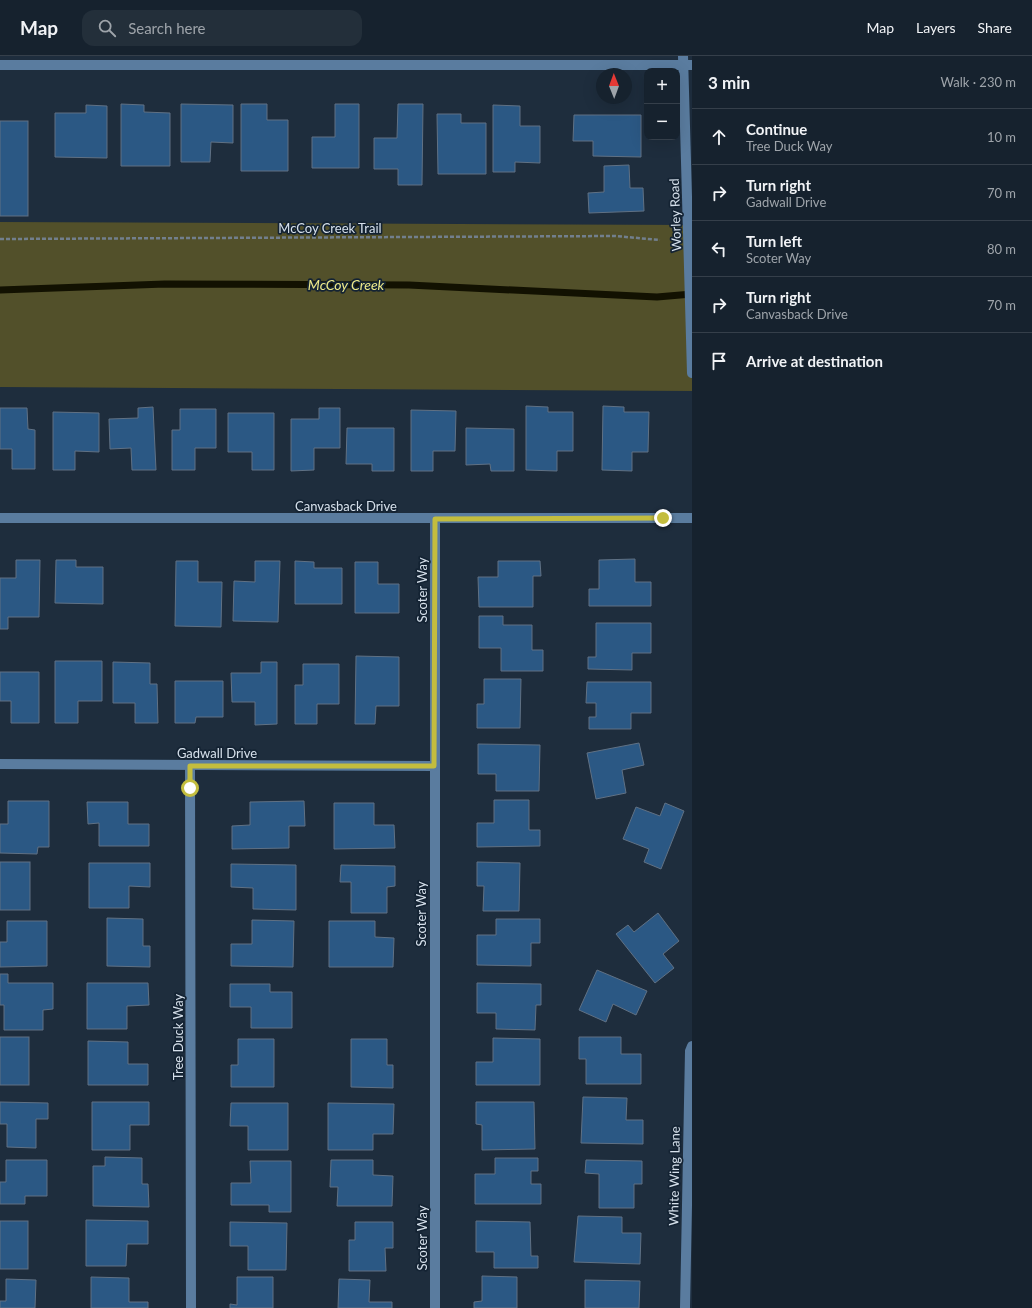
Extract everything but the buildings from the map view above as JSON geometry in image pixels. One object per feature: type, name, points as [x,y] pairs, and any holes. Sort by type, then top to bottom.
[{"type":"street","points":[[0,65],[686,62]]},
{"type":"street","name":"Worley Road","points":[[686,62],[692,373]]},
{"type":"street","name":"Canvasback Drive","points":[[0,518],[692,518]]},
{"type":"street","name":"Scoter Way","points":[[435,519],[435,1308]]},
{"type":"street","name":"Gadwall Drive","points":[[0,764],[434,766]]},
{"type":"street","name":"Tree Duck Way","points":[[190,766],[191,1308]]},
{"type":"street","name":"White Wing Lane","points":[[685,1308],[688,1255],[690,1051],[692,1046]]},
{"type":"path","name":"McCoy Creek Trail","points":[[0,239],[615,236],[660,240]]},
{"type":"shaded area","points":[[0,222],[692,225],[692,391],[0,387]]},
{"type":"waterway","name":"McCoy Creek","points":[[0,290],[165,284],[409,285],[657,297],[692,294]]},
{"type":"route","points":[[190,788],[190,766],[434,766],[435,519],[663,518]]}]
